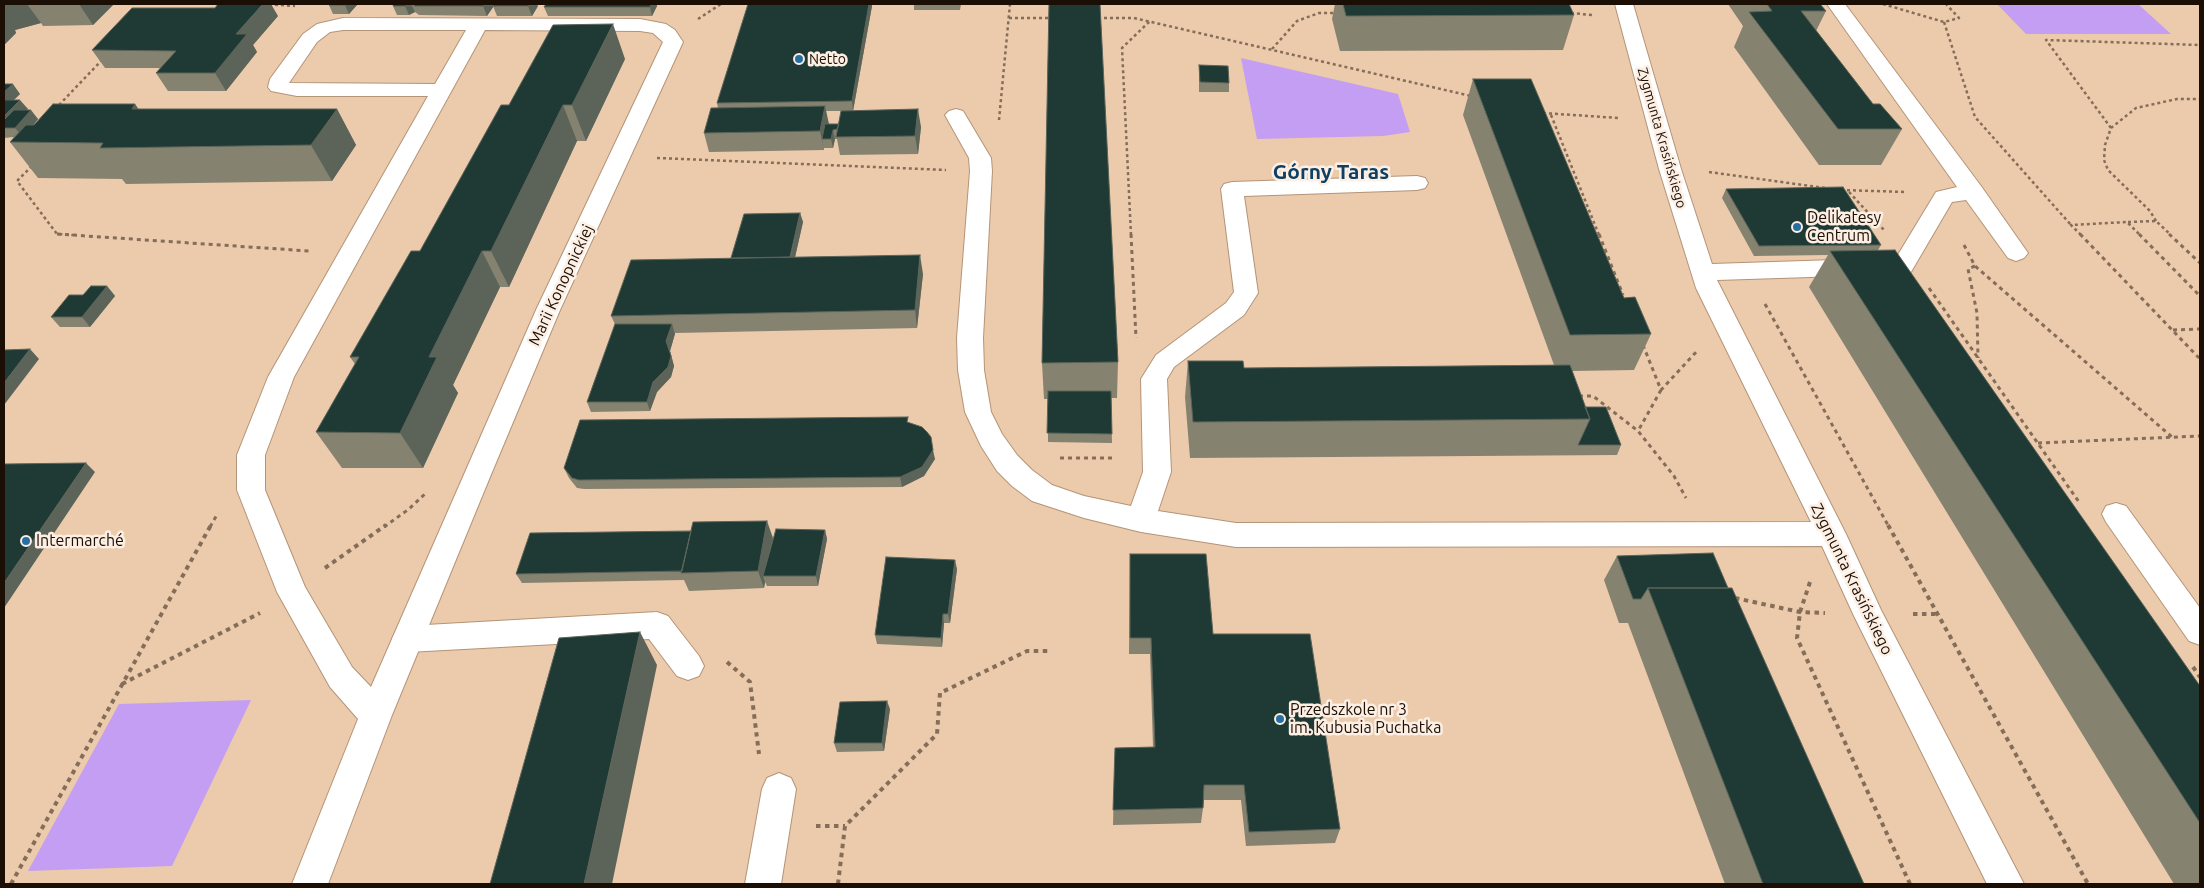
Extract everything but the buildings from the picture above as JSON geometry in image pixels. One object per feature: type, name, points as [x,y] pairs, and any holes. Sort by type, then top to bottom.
[{"type":"street","name":"Zygmunta Krasińskiego","points":[[1624,4],[1670,169],[1702,272],[1723,319],[1831,534],[1869,616],[2006,884]]},
{"type":"street","points":[[1836,4],[1973,190],[2016,253]]},
{"type":"street","name":"Marii Konopnickiej","points":[[310,884],[376,715],[548,310],[673,42],[668,34],[659,28],[640,25],[478,26],[344,24],[324,28],[310,38],[280,78],[278,88],[297,90],[442,90]]},
{"type":"street","points":[[376,715],[341,677],[292,592],[251,490],[251,455],[281,377],[478,26]]},
{"type":"street","points":[[956,115],[980,158],[981,171],[970,338],[978,412],[991,439],[1007,463],[1022,478],[1042,493],[1084,507],[1141,520],[1236,535],[1831,534]]},
{"type":"street","points":[[1141,520],[1157,472],[1154,379],[1165,361],[1236,309],[1246,293],[1232,189],[1417,183]]},
{"type":"street","points":[[1702,272],[1902,266],[1944,197],[1973,190]]},
{"type":"street","points":[[2116,514],[2200,632]]},
{"type":"street","points":[[408,639],[657,625],[688,666]]},
{"type":"street","points":[[764,884],[779,789]]},
{"type":"path","points":[[694,21],[721,4]]},
{"type":"path","points":[[999,121],[1010,4]]},
{"type":"path","points":[[1883,4],[1944,22],[1959,18],[1946,4]]},
{"type":"path","points":[[1272,49],[1297,21],[1319,14],[1339,13]]},
{"type":"path","points":[[1566,13],[1600,15]]},
{"type":"path","points":[[1009,18],[1057,18]]},
{"type":"path","points":[[1096,18],[1134,18],[1150,21],[1474,97]]},
{"type":"path","points":[[1150,21],[1122,48],[1136,346],[1154,379]]},
{"type":"path","points":[[1944,22],[1975,117],[2071,224],[2200,359]]},
{"type":"path","points":[[2111,128],[2046,40],[2200,45]]},
{"type":"path","points":[[59,106],[104,59]]},
{"type":"path","points":[[2200,99],[2177,99],[2136,108],[2111,128],[2105,145],[2104,160],[2108,170],[2150,212],[2156,221],[2200,263]]},
{"type":"path","points":[[1541,112],[1627,118]]},
{"type":"path","points":[[1551,114],[1624,298]]},
{"type":"path","points":[[689,160],[981,171]]},
{"type":"path","points":[[37,161],[17,181],[57,234],[350,253]]},
{"type":"path","points":[[1708,180],[1704,171],[1829,189]]},
{"type":"path","points":[[1839,190],[1891,192]]},
{"type":"path","points":[[1848,191],[1908,258],[2082,508]]},
{"type":"path","points":[[1941,202],[1975,266],[2172,437]]},
{"type":"path","points":[[2071,224],[2156,221]]},
{"type":"path","points":[[2127,222],[2200,296]]},
{"type":"path","points":[[1975,266],[1968,269],[1978,313],[1978,358]]},
{"type":"path","points":[[1746,271],[2088,884]]},
{"type":"path","points":[[2173,330],[2200,329]]},
{"type":"path","points":[[1643,344],[1661,390]]},
{"type":"path","points":[[1638,432],[1661,390],[1702,345]]},
{"type":"path","points":[[1573,396],[1593,396],[1638,432],[1674,476],[1685,496]]},
{"type":"path","points":[[2038,443],[2200,436]]},
{"type":"path","points":[[1054,458],[1156,458]]},
{"type":"path","points":[[11,884],[215,515],[251,490]]},
{"type":"path","points":[[122,684],[267,610],[409,509]]},
{"type":"path","points":[[838,884],[845,826],[937,734],[940,693],[1027,650],[1048,651]]},
{"type":"path","points":[[722,659],[750,682],[759,756]]},
{"type":"path","points":[[2189,661],[2200,677]]},
{"type":"shaded area","points":[[1997,4],[2138,4],[2171,34],[2026,34]]},
{"type":"shaded area","points":[[1241,58],[1398,94],[1410,132],[1383,136],[1257,139]]},
{"type":"shaded area","points":[[251,700],[172,866],[28,871],[119,704]]},
{"type":"place","name":"Netto","points":[[799,59]]},
{"type":"place","name":"Delikatesy Centrum","points":[[1797,227]]},
{"type":"place","name":"Intermarché","points":[[26,541]]},
{"type":"place","name":"Przedszkole nr 3 im. Kubusia Puchatka","points":[[1280,719]]},
{"type":"district","name":"Górny Taras","points":[[1331,172]]}]
